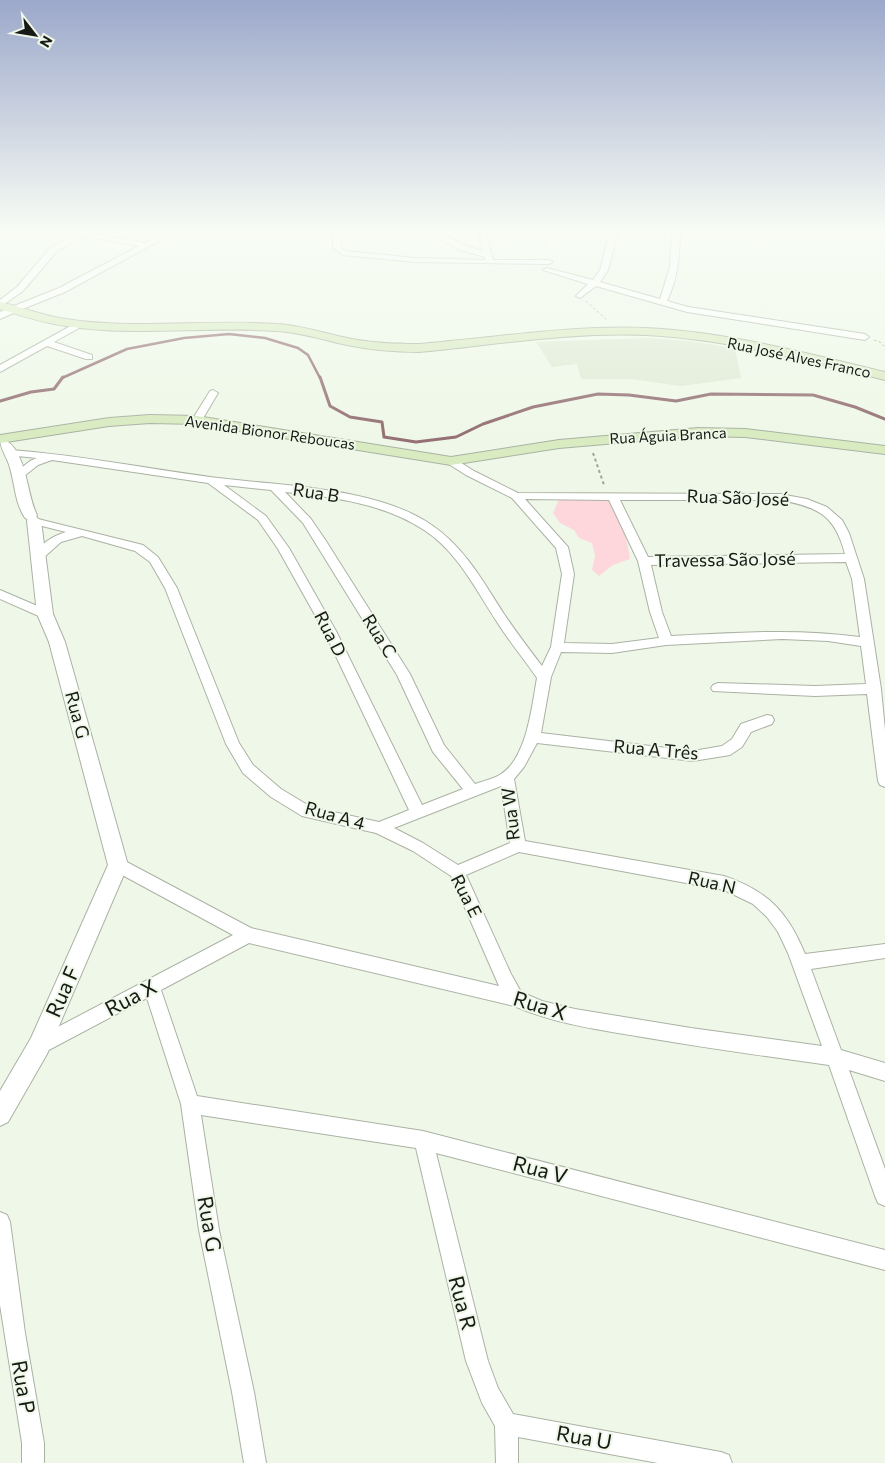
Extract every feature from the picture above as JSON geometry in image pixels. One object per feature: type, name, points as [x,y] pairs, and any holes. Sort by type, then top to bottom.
[{"type":"main road","name":"Rua José Alves Franco","points":[[0,304],[12,310],[76,326],[275,326],[389,348],[420,348],[612,331],[656,333],[746,345],[885,376]]},
{"type":"main road","name":"Avenida Bionor Reboucas","points":[[0,440],[109,422],[150,419],[197,420],[451,461]]},
{"type":"main road","name":"Rua Águia Branca","points":[[451,461],[559,444],[720,431],[885,450]]},
{"type":"street","points":[[0,304],[10,296]]},
{"type":"street","points":[[0,316],[46,296]]},
{"type":"street","points":[[641,296],[687,309],[865,337]]},
{"type":"street","points":[[662,303],[665,296]]},
{"type":"street","points":[[0,369],[76,326]]},
{"type":"street","points":[[48,343],[89,357]]},
{"type":"street","points":[[197,420],[213,393]]},
{"type":"street","points":[[0,440],[11,453]]},
{"type":"street","name":"Rua B","points":[[11,453],[53,456],[210,480],[344,497],[394,510],[429,528],[452,548],[467,566],[510,633],[544,677]]},
{"type":"street","name":"Rua G","points":[[11,453],[19,475],[21,494],[32,518],[45,614],[58,642],[118,865]]},
{"type":"street","points":[[19,475],[34,463],[53,456]]},
{"type":"street","points":[[451,461],[470,473],[516,496],[562,547],[568,574],[557,647],[544,677],[533,738],[519,763],[507,778]]},
{"type":"street","name":"Rua D","points":[[210,480],[262,518],[284,548],[330,631],[418,813]]},
{"type":"street","name":"Rua C","points":[[274,487],[307,521],[403,674],[438,748],[473,792]]},
{"type":"street","name":"Travessa São José","points":[[610,495],[644,561],[850,558]]},
{"type":"street","name":"Rua São José","points":[[516,496],[780,497],[805,500],[828,511],[837,520],[848,544],[850,558],[858,579],[885,781]]},
{"type":"street","name":"Rua A 4","points":[[32,518],[139,548],[154,560],[171,588],[233,744],[248,770],[276,793],[307,812],[379,828],[507,778]]},
{"type":"street","points":[[38,556],[55,540],[86,532]]},
{"type":"street","points":[[644,561],[656,612],[666,641]]},
{"type":"street","points":[[0,594],[45,614]]},
{"type":"street","points":[[557,647],[617,649],[666,641],[782,635],[828,637],[867,643]]},
{"type":"street","points":[[718,688],[874,689]]},
{"type":"street","name":"Rua A Três","points":[[533,738],[693,756],[725,751],[737,743],[746,728],[767,720]]},
{"type":"street","name":"Rua W","points":[[458,872],[518,846],[507,778]]},
{"type":"street","name":"Rua E","points":[[379,828],[418,847],[458,872],[505,980],[515,998]]},
{"type":"street","name":"Rua N","points":[[518,846],[698,878],[737,887],[766,906],[784,928],[799,963],[836,1057],[885,1196]]},
{"type":"street","name":"Rua X","points":[[118,865],[248,935],[515,998],[541,1008],[575,1017],[690,1037],[836,1057],[885,1072]]},
{"type":"street","name":"Rua F","points":[[0,1114],[39,1046],[118,865]]},
{"type":"street","name":"Rua X","points":[[39,1046],[248,935]]},
{"type":"street","points":[[799,963],[885,951]]},
{"type":"street","name":"Rua G","points":[[152,987],[190,1104],[209,1230],[243,1392],[255,1463]]},
{"type":"street","name":"Rua V","points":[[190,1104],[423,1140],[885,1260]]},
{"type":"street","name":"Rua R","points":[[423,1140],[477,1362],[490,1395],[506,1424],[507,1463]]},
{"type":"street","name":"Rua P","points":[[0,1222],[14,1334],[33,1443],[32,1463]]},
{"type":"street","name":"Rua U","points":[[506,1424],[721,1463]]},
{"type":"path","points":[[589,442],[610,495]]},
{"type":"shaded area","points":[[649,338],[735,348],[741,378],[681,386],[631,379],[581,379],[577,364],[552,367],[536,342]]},
{"type":"shaded area","points":[[559,499],[609,500],[623,528],[630,559],[613,565],[599,576],[592,570],[595,556],[592,543],[579,538],[574,530],[560,523],[553,513]]},
{"type":"waterway","points":[[62,378],[127,349],[184,338],[229,334],[265,338],[298,348],[308,355],[320,378]]},
{"type":"waterway","points":[[320,377],[330,406],[350,417],[382,422],[384,437],[416,442],[456,437],[483,424],[533,407],[598,394],[629,395],[676,401],[711,394],[813,395],[855,407],[885,419]]},
{"type":"waterway","points":[[0,401],[31,392],[54,389],[62,378]]}]
